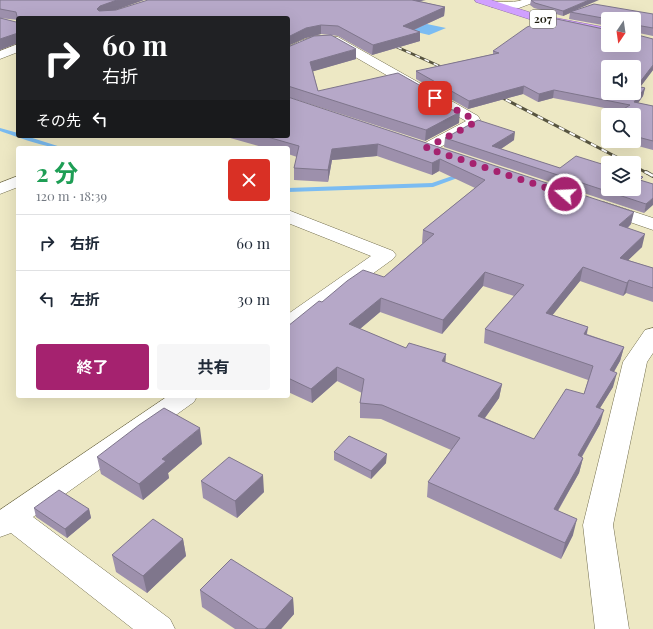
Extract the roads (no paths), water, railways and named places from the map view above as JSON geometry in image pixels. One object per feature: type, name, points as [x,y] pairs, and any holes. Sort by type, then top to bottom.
[{"type":"highway","name":"207","points":[[480,0],[533,17],[601,31]]},
{"type":"street","points":[[492,4],[519,5],[531,0]]},
{"type":"street","points":[[290,51],[311,40],[322,38],[334,40],[473,119],[474,123],[419,146],[448,155]]},
{"type":"street","points":[[0,55],[16,49]]},
{"type":"street","points":[[0,189],[16,182]]},
{"type":"street","points":[[587,202],[653,224]]},
{"type":"street","points":[[290,217],[386,255],[290,323]]},
{"type":"street","points":[[612,629],[598,525],[635,362],[653,335]]},
{"type":"street","points":[[158,629],[6,521],[182,398]]},
{"type":"water","points":[[422,23],[446,28],[429,35],[404,29]]},
{"type":"waterway","points":[[0,129],[16,134]]},
{"type":"waterway","points":[[28,138],[54,146]]},
{"type":"waterway","points":[[290,190],[433,185],[461,175]]},
{"type":"railway","points":[[388,43],[448,70]]},
{"type":"railway","points":[[495,94],[615,156]]},
{"type":"railway","points":[[641,170],[647,173]]},
{"type":"railway","points":[[646,172],[653,176]]}]
